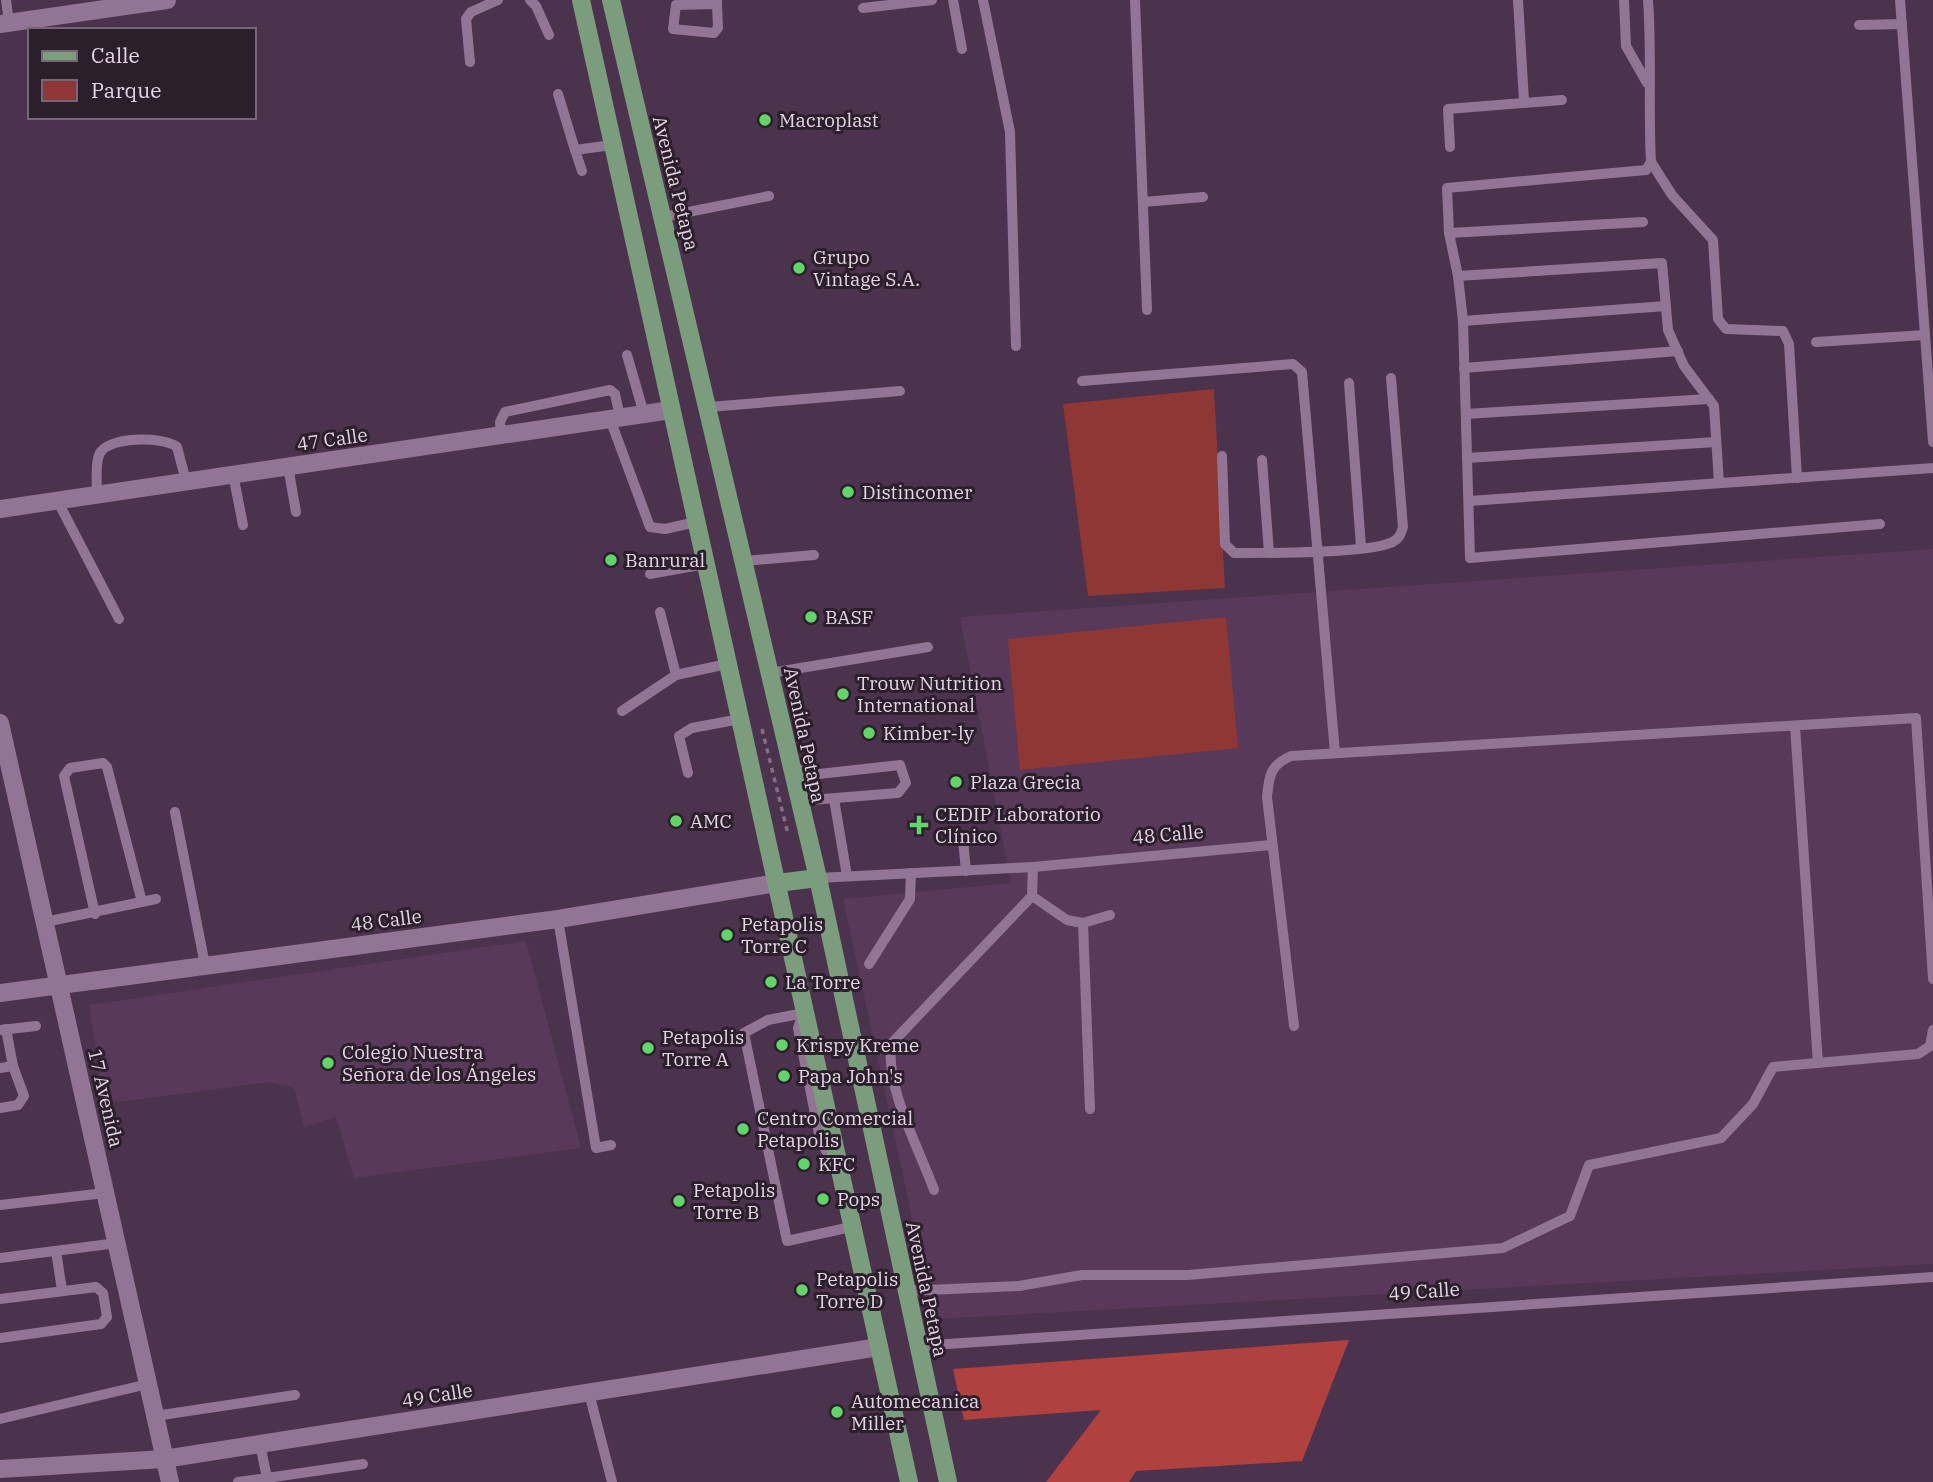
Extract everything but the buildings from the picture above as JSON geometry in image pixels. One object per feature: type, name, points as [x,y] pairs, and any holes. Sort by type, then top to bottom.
[{"type":"main road","points":[[581,0],[909,1482]]},
{"type":"main road","name":"Avenida Petapa","points":[[611,0],[793,768],[798,801],[818,878],[948,1482]]},
{"type":"main road","points":[[776,883],[818,878]]},
{"type":"street","points":[[4,23],[167,0]]},
{"type":"street","name":"47 Calle","points":[[0,509],[671,410]]},
{"type":"street","name":"17 Avenida","points":[[0,723],[170,1482]]},
{"type":"street","name":"48 Calle","points":[[0,993],[558,919],[776,883]]},
{"type":"street","name":"49 Calle","points":[[3,1473],[164,1459],[879,1347]]},
{"type":"lane","points":[[4,23],[6,0]]},
{"type":"lane","points":[[530,0],[536,6],[548,35]]},
{"type":"lane","points":[[863,8],[932,0]]},
{"type":"lane","points":[[953,0],[962,49]]},
{"type":"lane","points":[[983,0],[1010,132],[1016,346]]},
{"type":"lane","points":[[1135,0],[1147,310]]},
{"type":"lane","points":[[1518,0],[1524,101]]},
{"type":"lane","points":[[1624,0],[1626,46],[1647,83]]},
{"type":"lane","points":[[1648,0],[1653,62],[1647,83],[1651,162],[1672,195],[1713,240],[1718,319],[1726,329],[1783,331],[1789,344],[1797,478]]},
{"type":"lane","points":[[1900,0],[1933,442]]},
{"type":"lane","points":[[470,62],[466,19],[471,12],[500,1]]},
{"type":"lane","points":[[717,2],[718,28],[714,33],[673,29],[676,5],[717,2]]},
{"type":"lane","points":[[1858,25],[1902,24]]},
{"type":"lane","points":[[558,94],[582,171]]},
{"type":"lane","points":[[1450,147],[1448,109],[1562,100]]},
{"type":"lane","points":[[575,150],[612,145]]},
{"type":"lane","points":[[1651,162],[1646,170],[1639,173],[1447,188],[1449,233],[1458,276],[1463,321],[1469,558],[1880,524]]},
{"type":"lane","points":[[663,216],[769,196]]},
{"type":"lane","points":[[1143,202],[1203,197]]},
{"type":"lane","points":[[1449,233],[1643,222]]},
{"type":"lane","points":[[1458,276],[1662,263],[1668,330],[1684,366],[1713,406],[1719,483]]},
{"type":"lane","points":[[1463,321],[1666,306]]},
{"type":"lane","points":[[1816,342],[1925,335]]},
{"type":"lane","points":[[1464,368],[1678,351]]},
{"type":"lane","points":[[627,355],[644,414]]},
{"type":"lane","points":[[1082,381],[1297,366],[1304,384],[1316,552],[1335,753]]},
{"type":"lane","points":[[1222,456],[1225,544],[1234,553],[1316,552],[1394,541],[1403,527],[1391,378]]},
{"type":"lane","points":[[1349,383],[1362,547]]},
{"type":"lane","points":[[501,435],[501,415],[505,412],[610,390],[615,394],[615,418],[650,527],[665,528],[696,522]]},
{"type":"lane","points":[[709,407],[900,391]]},
{"type":"lane","points":[[1466,414],[1709,399]]},
{"type":"lane","points":[[97,495],[98,456],[103,448],[116,443],[153,439],[171,442],[177,447],[186,481]]},
{"type":"lane","points":[[1467,458],[1716,442]]},
{"type":"lane","points":[[1262,460],[1269,553]]},
{"type":"lane","points":[[288,466],[296,512]]},
{"type":"lane","points":[[1469,501],[1933,468]]},
{"type":"lane","points":[[233,474],[243,525]]},
{"type":"lane","points":[[57,500],[119,619]]},
{"type":"lane","points":[[744,561],[814,555]]},
{"type":"lane","points":[[650,574],[705,564]]},
{"type":"lane","points":[[660,612],[676,675]]},
{"type":"lane","points":[[771,673],[928,647]]},
{"type":"lane","points":[[622,711],[676,675],[727,664]]},
{"type":"lane","points":[[1294,1026],[1267,797],[1269,774],[1277,762],[1291,756],[1916,718],[1933,979]]},
{"type":"lane","points":[[688,774],[679,736],[692,728],[740,719]]},
{"type":"lane","points":[[1795,726],[1818,1063]]},
{"type":"lane","points":[[94,914],[64,776],[70,768],[103,763],[107,767],[142,902]]},
{"type":"lane","points":[[793,768],[819,775],[894,764],[903,768],[906,783],[898,793],[798,801]]},
{"type":"lane","points":[[834,799],[847,876]]},
{"type":"lane","points":[[175,812],[205,965]]},
{"type":"lane","points":[[963,840],[966,871]]},
{"type":"lane","name":"48 Calle","points":[[818,878],[1033,867],[1271,845]]},
{"type":"lane","points":[[934,1191],[906,1122],[890,1057],[891,1044],[1032,896],[1033,867]]},
{"type":"lane","points":[[869,964],[911,899],[911,873]]},
{"type":"lane","points":[[1032,896],[1067,920],[1083,923],[1110,915]]},
{"type":"lane","points":[[45,922],[94,914],[156,899]]},
{"type":"lane","points":[[558,919],[596,1148],[611,1145]]},
{"type":"lane","points":[[1083,923],[1090,1109]]},
{"type":"lane","points":[[804,1013],[768,1020],[744,1033],[787,1241],[851,1227]]},
{"type":"lane","points":[[0,1108],[19,1105],[24,1096],[3,1030],[36,1026]]},
{"type":"lane","points":[[906,1291],[1019,1286],[1082,1275],[1188,1275],[1503,1248],[1570,1216],[1589,1165],[1721,1138],[1753,1104],[1773,1067],[1918,1054],[1930,1046],[1933,1030]]},
{"type":"lane","points":[[0,1068],[13,1066]]},
{"type":"lane","points":[[0,1205],[106,1193]]},
{"type":"lane","points":[[0,1258],[117,1243]]},
{"type":"lane","points":[[56,1251],[62,1290]]},
{"type":"lane","name":"49 Calle","points":[[918,1346],[1933,1276]]},
{"type":"lane","points":[[0,1299],[96,1287],[100,1290],[107,1317],[104,1322],[0,1338]]},
{"type":"lane","points":[[0,1419],[148,1384]]},
{"type":"lane","points":[[589,1393],[612,1482]]},
{"type":"lane","points":[[155,1416],[295,1395]]},
{"type":"lane","points":[[260,1444],[267,1478]]},
{"type":"lane","points":[[238,1482],[363,1464]]},
{"type":"shaded area","points":[[1933,549],[1933,1264],[934,1319],[843,899],[1011,883],[960,617]]},
{"type":"shaded area","name":"Colegio Nuestra Señora de los Ángeles","points":[[526,941],[581,1148],[354,1178],[336,1117],[304,1127],[294,1088],[269,1082],[104,1104],[89,1005]]},
{"type":"shaded area","points":[[1349,1340],[1302,1461],[1136,1471],[1129,1482],[1046,1482],[1101,1410],[964,1420],[953,1369]]},
{"type":"green space","points":[[1214,389],[1225,588],[1088,596],[1063,404]]},
{"type":"green space","points":[[1226,617],[1238,748],[1020,770],[1008,639]]},
{"type":"place","name":"Macroplast","points":[[765,120]]},
{"type":"place","name":"Grupo Vintage S.A.","points":[[799,268]]},
{"type":"place","name":"Distincomer","points":[[848,492]]},
{"type":"place","name":"Banrural","points":[[611,560]]},
{"type":"place","name":"BASF","points":[[811,617]]},
{"type":"place","name":"Trouw Nutrition International","points":[[843,694]]},
{"type":"place","name":"Kimber-ly","points":[[869,733]]},
{"type":"place","name":"Plaza Grecia","points":[[956,782]]},
{"type":"place","name":"AMC","points":[[676,821]]},
{"type":"place","name":"CEDIP Laboratorio Clínico","points":[[919,825]]},
{"type":"place","name":"Petapolis Torre C","points":[[727,935]]},
{"type":"place","name":"La Torre","points":[[771,982]]},
{"type":"place","name":"Krispy Kreme","points":[[782,1045]]},
{"type":"place","name":"Petapolis Torre A","points":[[648,1048]]},
{"type":"place","name":"Colegio Nuestra Señora de los Ángeles","points":[[328,1063]]},
{"type":"place","name":"Papa John's","points":[[784,1076]]},
{"type":"place","name":"Centro Comercial Petapolis","points":[[743,1129]]},
{"type":"place","name":"KFC","points":[[804,1164]]},
{"type":"place","name":"Pops","points":[[823,1199]]},
{"type":"place","name":"Petapolis Torre B","points":[[679,1201]]},
{"type":"place","name":"Petapolis Torre D","points":[[802,1290]]},
{"type":"place","name":"Automecanica Miller","points":[[837,1412]]}]
